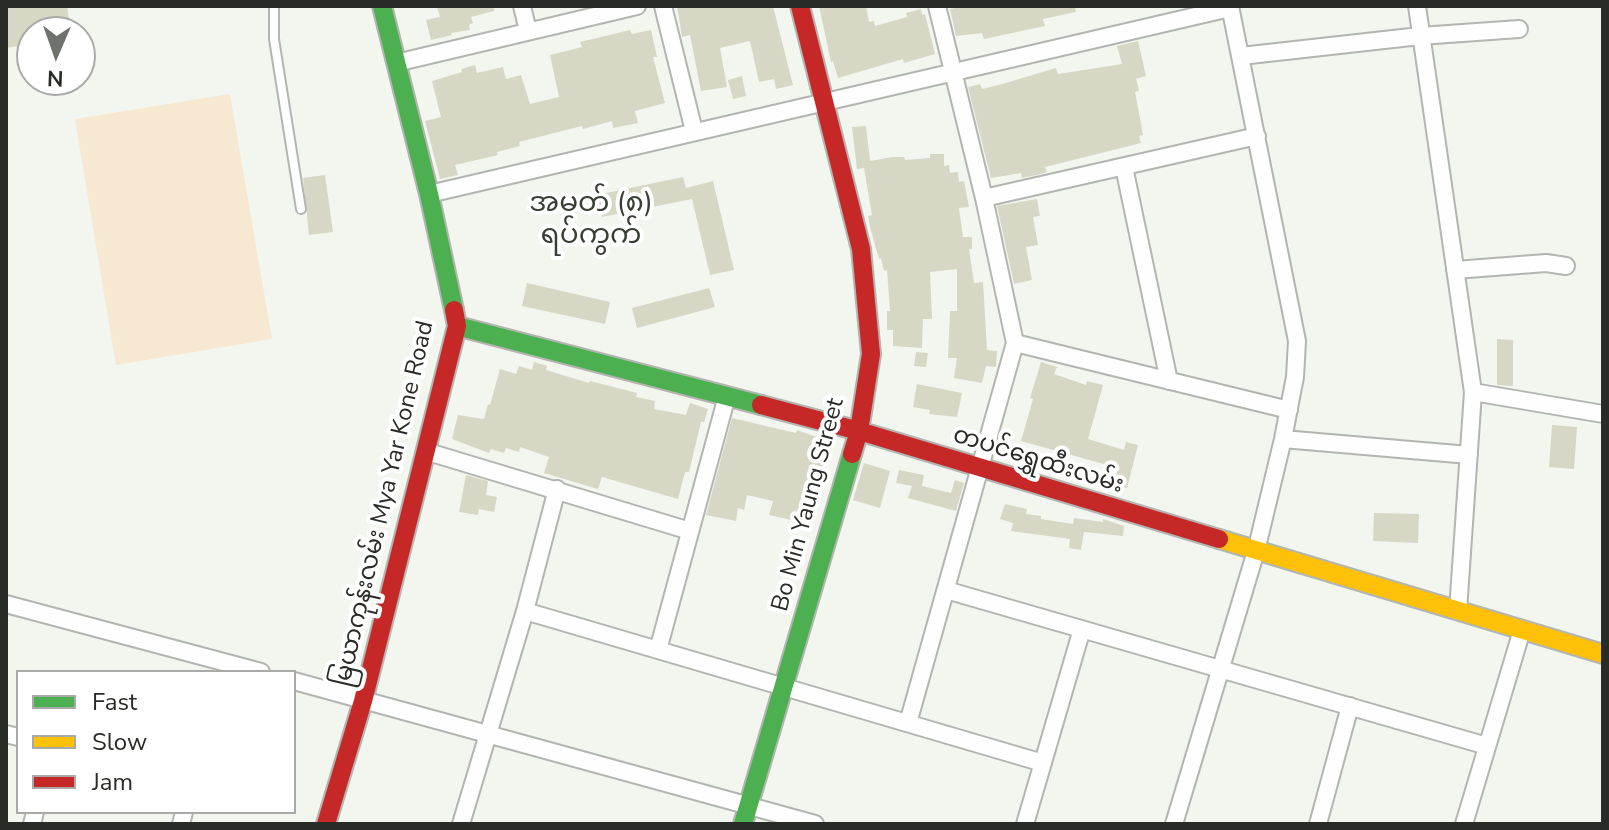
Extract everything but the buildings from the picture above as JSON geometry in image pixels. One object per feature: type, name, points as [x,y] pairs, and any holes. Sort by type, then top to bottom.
[{"type":"street","name":"မြယာကုန်းလမ်း Mya Yar Kone Road","points":[[326,824],[363,701],[457,326],[429,194],[382,6]]},
{"type":"street","points":[[522,6],[528,31]]},
{"type":"street","points":[[396,63],[637,6]]},
{"type":"street","points":[[663,6],[694,131]]},
{"type":"street","name":"Bo Min Yaung Street","points":[[743,824],[859,431],[871,354],[861,249],[800,6]]},
{"type":"street","points":[[908,723],[1015,343],[984,198],[937,6]]},
{"type":"street","points":[[1417,6],[1473,392],[1458,611]]},
{"type":"street","points":[[429,194],[1230,7],[1297,341],[1295,377],[1256,551],[1174,824]]},
{"type":"street","points":[[1241,56],[1420,36],[1519,29]]},
{"type":"street","points":[[984,198],[1257,136]]},
{"type":"street","points":[[1124,167],[1169,381]]},
{"type":"street","points":[[1455,270],[1532,264],[1566,266]]},
{"type":"street","name":"တပင်ရွှေထီးလမ်း","points":[[457,326],[859,431],[1603,654]]},
{"type":"street","points":[[1015,343],[1289,410]]},
{"type":"street","points":[[1473,392],[1603,414]]},
{"type":"street","points":[[658,650],[727,396]]},
{"type":"street","points":[[1283,439],[1469,455]]},
{"type":"street","points":[[425,451],[690,531]]},
{"type":"street","points":[[461,824],[525,611],[557,489]]},
{"type":"street","points":[[946,590],[1487,746]]},
{"type":"street","points":[[6,604],[224,667],[246,670]]},
{"type":"street","points":[[525,611],[1043,763]]},
{"type":"street","points":[[1025,824],[1082,629]]},
{"type":"street","points":[[1464,824],[1522,630]]},
{"type":"street","points":[[296,682],[815,824]]},
{"type":"street","points":[[1318,824],[1350,706]]},
{"type":"lane","points":[[274,6],[274,39],[301,209]]},
{"type":"shaded area","points":[[230,94],[272,339],[116,365],[75,119]]},
{"type":"traffic: fast","points":[[382,6],[429,194],[454,310]]},
{"type":"traffic: fast","points":[[457,326],[761,405]]},
{"type":"traffic: fast","points":[[743,824],[852,454]]},
{"type":"traffic: slow","points":[[1219,539],[1603,654]]},
{"type":"traffic: jam","points":[[800,6],[861,249],[871,354],[859,431],[852,454]]},
{"type":"traffic: jam","points":[[326,824],[363,701],[457,326],[454,310]]},
{"type":"traffic: jam","points":[[761,405],[859,431],[1219,539]]},
{"type":"district","name":"အမှတ် (၈) ရပ်ကွက်","points":[[591,220]]}]
